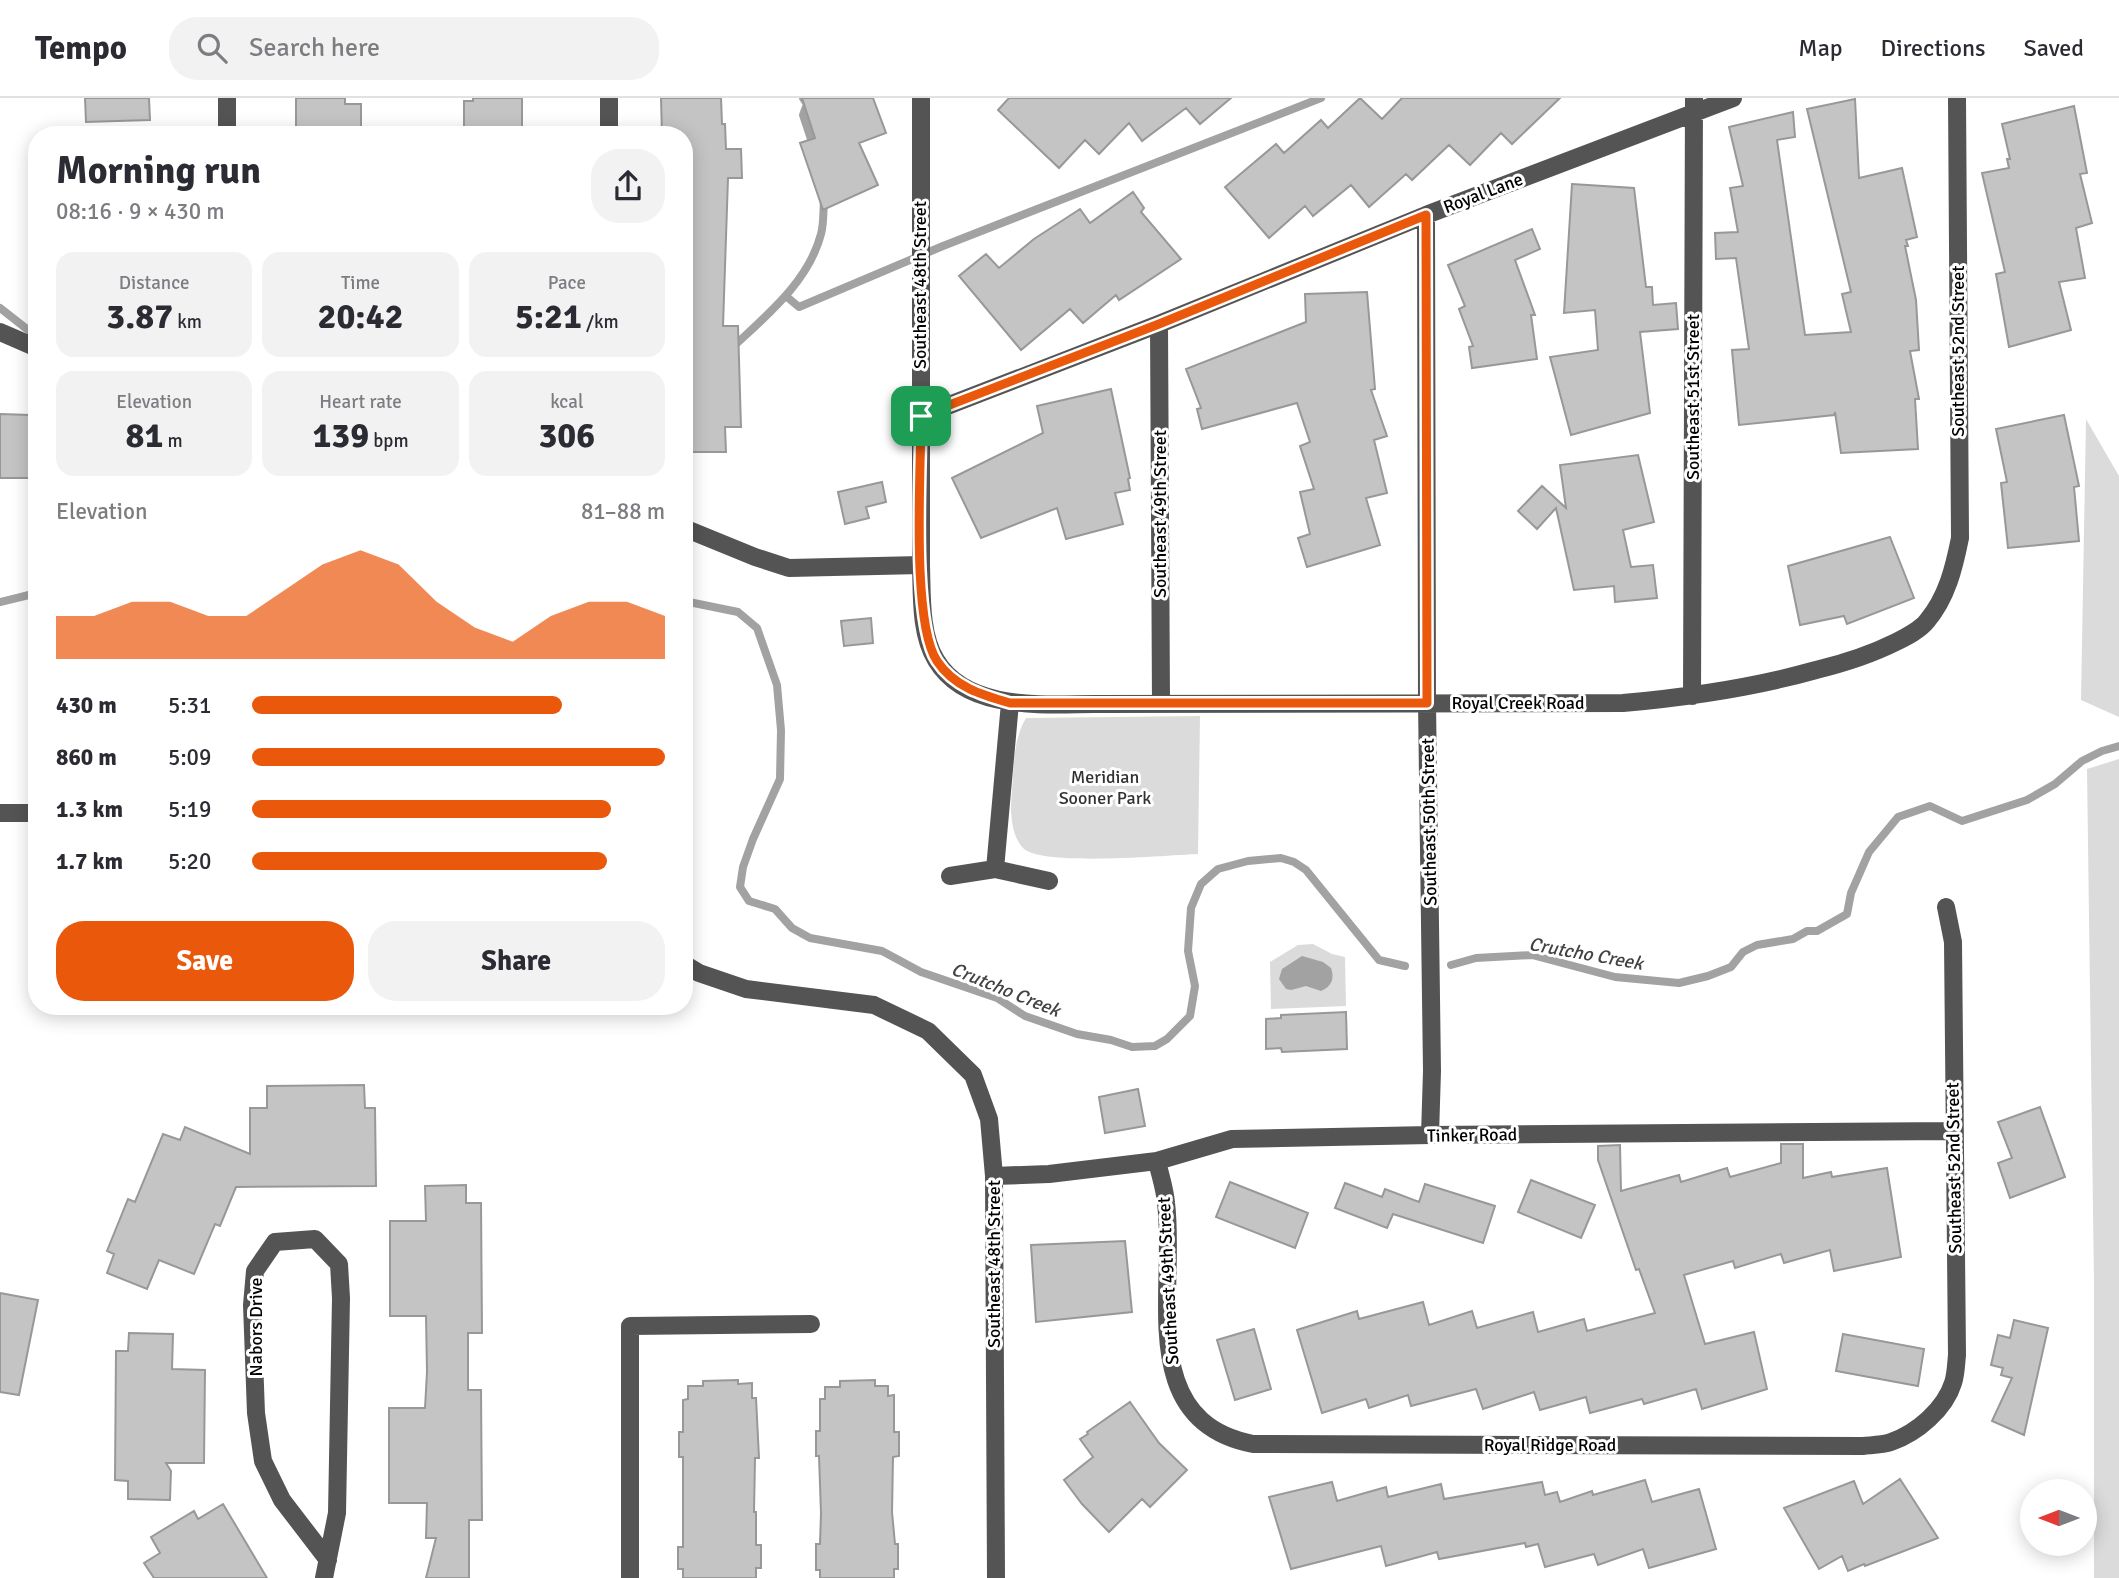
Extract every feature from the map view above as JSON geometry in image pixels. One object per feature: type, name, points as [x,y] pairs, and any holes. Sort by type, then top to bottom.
[{"type":"street","points":[[227,98],[227,126]]},
{"type":"street","points":[[609,98],[609,126]]},
{"type":"street","name":"Southeast 48th Street","points":[[921,98],[922,602],[928,639],[936,660],[949,676]]},
{"type":"street","name":"Royal Lane","points":[[921,416],[1159,324],[1694,106],[1733,98]]},
{"type":"street","name":"Southeast 52nd Street","points":[[1940,601],[1953,573],[1959,538],[1957,98]]},
{"type":"street","name":"Southeast 51st Street","points":[[1692,696],[1694,106]]},
{"type":"street","name":"Southeast 50th Street","points":[[1426,215],[1427,703],[1432,1070],[1430,1135]]},
{"type":"street","name":"Southeast 49th Street","points":[[1159,324],[1161,704]]},
{"type":"street","points":[[0,332],[28,344]]},
{"type":"street","points":[[693,532],[789,568],[921,565]]},
{"type":"street","name":"Royal Creek Road","points":[[949,676],[967,689],[1010,703],[1623,703],[1742,689],[1870,655],[1905,638],[1926,623],[1940,601]]},
{"type":"street","points":[[995,869],[1010,703]]},
{"type":"street","points":[[0,813],[28,813]]},
{"type":"street","points":[[950,876],[995,869],[1049,881]]},
{"type":"street","name":"Southeast 52nd Street","points":[[1926,1421],[1943,1403],[1953,1382],[1957,1355],[1953,942],[1946,907]]},
{"type":"street","name":"Southeast 48th Street","points":[[693,969],[746,989],[874,1005],[928,1031],[973,1075],[989,1119],[994,1176],[996,1578]]},
{"type":"street","name":"Tinker Road","points":[[994,1176],[1049,1174],[1157,1161],[1232,1139],[1953,1131]]},
{"type":"street","name":"Southeast 49th Street","points":[[1157,1161],[1167,1203],[1168,1351],[1183,1400]]},
{"type":"street","name":"Nabors Drive","points":[[324,1578],[328,1560],[337,1513],[341,1298],[339,1264],[316,1238],[275,1242],[255,1271],[252,1305],[256,1413],[264,1461],[282,1500],[328,1560]]},
{"type":"street","points":[[630,1578],[630,1326],[811,1324]]},
{"type":"street","name":"Royal Ridge Road","points":[[1183,1400],[1201,1421],[1219,1433],[1253,1444],[1863,1446],[1889,1443],[1910,1433],[1926,1421]]},
{"type":"green space","points":[[2086,419],[2119,476],[2119,717],[2081,700]]},
{"type":"green space","name":"Meridian Sooner Park","points":[[1200,716],[1198,854],[1078,859],[1034,854],[1023,848],[1012,821],[1011,798],[1016,744],[1026,718]]},
{"type":"green space","points":[[2119,759],[2119,1578],[2094,1578],[2094,1556],[2097,1556],[2097,1479],[2094,1479],[2087,769]]},
{"type":"green space","points":[[1313,944],[1332,954],[1345,957],[1346,1006],[1271,1009],[1270,962],[1298,945]]},
{"type":"shaded area","points":[[1302,956],[1323,962],[1331,968],[1331,982],[1321,991],[1306,986],[1286,989],[1279,979],[1282,969]]},
{"type":"building","points":[[85,98],[149,98],[150,120],[86,122]]},
{"type":"building","points":[[296,98],[345,98],[345,104],[361,104],[361,126],[296,126]]},
{"type":"building","points":[[473,98],[522,98],[522,126],[464,126],[464,101],[473,101]]},
{"type":"building","points":[[661,98],[721,98],[726,149],[741,149],[742,178],[728,178],[723,326],[738,326],[741,427],[725,427],[726,452],[693,452],[693,126],[662,126]]},
{"type":"building","points":[[802,98],[873,98],[886,133],[859,143],[878,185],[823,210],[800,143],[815,138]]},
{"type":"building","points":[[1009,98],[1231,98],[1200,124],[1186,108],[1142,141],[1129,123],[1099,154],[1085,140],[1059,168],[998,110]]},
{"type":"building","points":[[1360,98],[1382,119],[1402,98],[1560,98],[1512,144],[1501,133],[1470,165],[1449,145],[1412,180],[1406,174],[1369,207],[1351,185],[1313,216],[1305,206],[1269,238],[1225,187],[1276,144],[1284,153],[1321,120],[1328,128]]},
{"type":"building","points":[[1855,99],[1859,178],[1902,168],[1917,237],[1906,240],[1908,246],[1905,246],[1916,300],[1919,350],[1910,351],[1919,399],[1915,399],[1918,449],[1841,453],[1835,412],[1834,415],[1739,425],[1732,350],[1749,349],[1736,258],[1716,259],[1715,233],[1738,232],[1730,188],[1743,186],[1729,127],[1793,112],[1795,137],[1777,140],[1805,335],[1851,332],[1842,294],[1851,292],[1807,109]]},
{"type":"building","points":[[2074,106],[2087,173],[2080,174],[2092,223],[2076,228],[2085,278],[2059,282],[2071,330],[2009,347],[1996,274],[2005,272],[1982,173],[2009,168],[2007,159],[2010,159],[2002,124]]},
{"type":"building","points":[[1572,184],[1634,188],[1646,287],[1652,287],[1653,305],[1676,303],[1678,329],[1640,332],[1650,413],[1571,435],[1550,357],[1598,350],[1595,310],[1564,313]]},
{"type":"building","points":[[1133,192],[1144,208],[1141,212],[1181,259],[1119,300],[1116,295],[1083,323],[1070,309],[1021,350],[959,276],[986,254],[999,268],[1034,239],[1080,209],[1090,223]]},
{"type":"building","points":[[1532,229],[1540,249],[1515,260],[1535,315],[1531,315],[1537,359],[1472,368],[1469,347],[1473,346],[1459,309],[1465,306],[1448,265]]},
{"type":"building","points":[[1367,292],[1375,389],[1371,390],[1387,436],[1374,440],[1387,493],[1366,498],[1380,545],[1307,567],[1298,538],[1310,534],[1300,492],[1314,489],[1300,446],[1310,442],[1297,403],[1202,429],[1197,409],[1201,408],[1186,369],[1306,322],[1305,294]]},
{"type":"building","points":[[1111,389],[1130,478],[1130,490],[1115,493],[1123,524],[1066,539],[1057,508],[981,538],[952,478],[1043,433],[1037,406]]},
{"type":"building","points":[[0,414],[28,415],[28,478],[0,478]]},
{"type":"building","points":[[2064,415],[2079,486],[2074,487],[2079,541],[2008,548],[2001,483],[2007,482],[1996,429]]},
{"type":"building","points":[[1638,455],[1654,522],[1623,530],[1631,567],[1653,565],[1657,598],[1615,602],[1614,586],[1574,590],[1556,508],[1537,529],[1518,511],[1542,486],[1566,508],[1560,465]]},
{"type":"building","points":[[882,482],[886,502],[866,507],[869,518],[845,524],[838,492]]},
{"type":"building","points":[[1890,537],[1914,598],[1847,624],[1844,616],[1800,625],[1788,566]]},
{"type":"building","points":[[871,618],[873,643],[844,646],[841,621]]},
{"type":"building","points":[[1346,1012],[1347,1049],[1282,1052],[1281,1048],[1266,1049],[1266,1019],[1281,1018],[1281,1015]]},
{"type":"building","points":[[364,1085],[365,1108],[375,1108],[376,1186],[236,1187],[220,1226],[215,1224],[194,1274],[159,1260],[147,1289],[107,1273],[114,1254],[107,1251],[128,1199],[135,1202],[163,1134],[180,1140],[185,1127],[250,1154],[250,1108],[267,1108],[267,1086]]},
{"type":"building","points":[[1138,1089],[1145,1126],[1105,1133],[1099,1097]]},
{"type":"building","points":[[2040,1107],[2065,1177],[2010,1198],[1998,1163],[2012,1158],[1998,1122]]},
{"type":"building","points":[[1781,1144],[1803,1144],[1803,1178],[1831,1172],[1832,1177],[1887,1168],[1901,1257],[1834,1271],[1830,1250],[1784,1263],[1781,1254],[1735,1268],[1733,1261],[1684,1275],[1705,1344],[1754,1332],[1767,1389],[1702,1409],[1696,1389],[1644,1404],[1642,1399],[1590,1413],[1586,1397],[1540,1410],[1534,1392],[1483,1409],[1476,1389],[1411,1406],[1408,1395],[1369,1408],[1366,1399],[1322,1413],[1297,1330],[1357,1311],[1359,1319],[1423,1302],[1429,1325],[1472,1311],[1477,1328],[1533,1312],[1538,1332],[1584,1319],[1587,1331],[1655,1313],[1639,1269],[1636,1270],[1598,1160],[1598,1146],[1620,1145],[1621,1191],[1679,1175],[1681,1182],[1727,1168],[1730,1177],[1781,1163]]},
{"type":"building","points":[[1531,1180],[1595,1205],[1581,1238],[1518,1212]]},
{"type":"building","points":[[1230,1182],[1308,1213],[1295,1248],[1216,1217]]},
{"type":"building","points":[[1345,1183],[1382,1197],[1385,1189],[1419,1202],[1425,1184],[1495,1206],[1483,1243],[1393,1214],[1387,1228],[1335,1208]]},
{"type":"building","points":[[466,1185],[466,1203],[481,1203],[482,1333],[468,1333],[468,1390],[481,1390],[482,1520],[469,1520],[469,1578],[426,1578],[436,1538],[426,1538],[427,1503],[389,1503],[389,1408],[425,1408],[427,1372],[426,1316],[390,1316],[390,1221],[426,1221],[425,1186]]},
{"type":"building","points":[[1125,1241],[1132,1312],[1036,1322],[1031,1245]]},
{"type":"building","points":[[0,1293],[38,1300],[19,1395],[0,1392]]},
{"type":"building","points":[[2014,1320],[2048,1328],[2024,1435],[1992,1421],[2012,1378],[2001,1375],[2003,1368],[1991,1365],[1998,1335],[2010,1338]]},
{"type":"building","points":[[1254,1329],[1271,1389],[1235,1400],[1217,1340]]},
{"type":"building","points":[[129,1333],[173,1334],[172,1369],[205,1370],[204,1463],[166,1463],[171,1471],[170,1500],[128,1499],[128,1481],[115,1480],[116,1351],[128,1351]]},
{"type":"building","points":[[1843,1334],[1924,1349],[1918,1386],[1836,1371]]},
{"type":"building","points":[[738,1380],[738,1384],[752,1383],[752,1398],[756,1398],[759,1458],[755,1458],[754,1512],[756,1545],[761,1545],[761,1568],[756,1568],[756,1578],[683,1578],[683,1569],[678,1569],[678,1547],[683,1547],[683,1457],[679,1457],[679,1432],[683,1432],[683,1400],[688,1399],[688,1386],[703,1386],[703,1381]]},
{"type":"building","points":[[875,1380],[875,1386],[888,1386],[888,1396],[894,1395],[894,1432],[899,1432],[899,1456],[893,1457],[892,1512],[895,1544],[898,1544],[898,1569],[894,1569],[894,1578],[820,1578],[820,1570],[816,1570],[816,1544],[820,1544],[821,1513],[816,1431],[820,1431],[820,1399],[825,1399],[825,1387],[840,1387],[840,1381]]},
{"type":"building","points":[[1130,1402],[1159,1443],[1187,1470],[1150,1507],[1142,1499],[1109,1532],[1064,1480],[1093,1457],[1080,1439]]},
{"type":"building","points":[[1900,1479],[1938,1538],[1848,1571],[1842,1556],[1819,1569],[1784,1508],[1854,1481],[1863,1504]]},
{"type":"building","points":[[1645,1480],[1652,1502],[1699,1489],[1716,1549],[1649,1568],[1643,1549],[1598,1565],[1594,1554],[1545,1567],[1538,1544],[1526,1547],[1525,1543],[1439,1559],[1437,1552],[1386,1566],[1381,1546],[1291,1569],[1269,1497],[1332,1482],[1337,1501],[1386,1487],[1388,1497],[1441,1484],[1444,1499],[1542,1482],[1545,1495],[1557,1492],[1560,1502],[1592,1491],[1593,1495]]},
{"type":"building","points":[[223,1504],[267,1578],[154,1578],[144,1563],[160,1553],[151,1537],[194,1511],[198,1519]]},
{"type":"waterway","points":[[803,98],[807,104],[803,115],[814,148]]},
{"type":"waterway","points":[[787,297],[799,307],[943,246],[1321,98]]},
{"type":"waterway","points":[[733,347],[785,296],[807,267],[821,234],[824,201]]},
{"type":"waterway","points":[[0,308],[28,330]]},
{"type":"waterway","name":"Crutcho Creek","points":[[0,602],[28,595]]},
{"type":"waterway","name":"Crutcho Creek","points":[[693,603],[738,612],[757,628],[777,685],[781,730],[780,779],[753,839],[743,867],[740,887],[749,901],[775,909],[792,928],[810,938],[882,951],[921,972],[997,998],[1025,1016],[1077,1034],[1132,1047],[1155,1046],[1167,1039],[1190,1016],[1195,986],[1188,951],[1191,908],[1201,884],[1218,869],[1248,861],[1281,858],[1306,870],[1379,960],[1405,966]]},
{"type":"waterway","name":"Crutcho Creek","points":[[1451,965],[1476,958],[1532,955],[1615,977],[1679,983],[1708,976],[1731,967],[1743,952],[1757,945],[1793,939],[1807,931],[1817,931],[1847,914],[1851,893],[1869,852],[1898,817],[1930,806],[1962,821],[2027,800],[2055,784],[2082,761],[2119,746]]},
{"type":"route","points":[[1426,215],[1427,703],[1010,703],[967,689],[949,676],[936,660],[928,639],[922,602],[921,416],[1159,324],[1426,215]]}]
